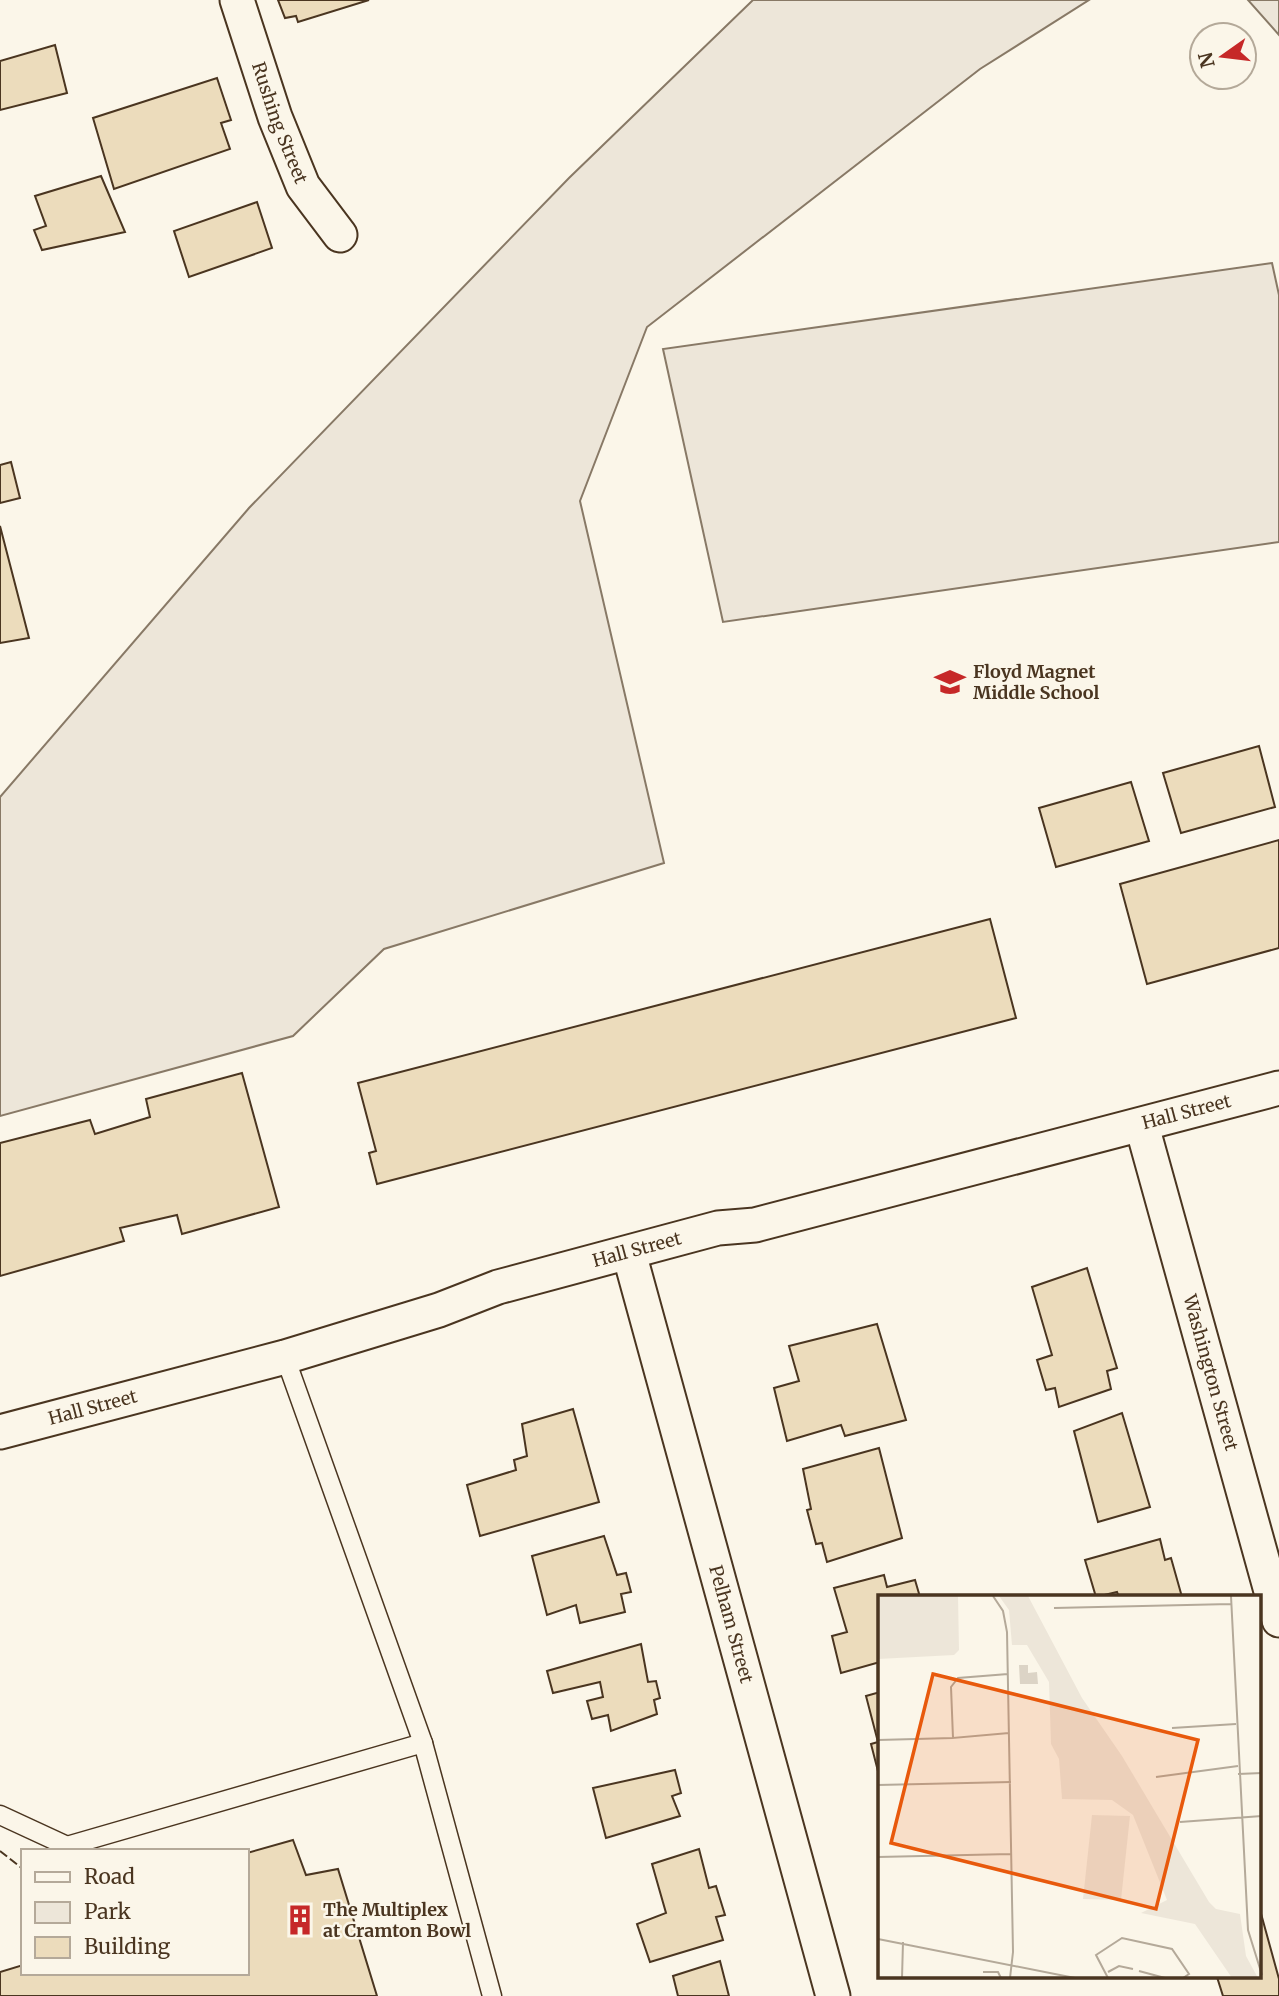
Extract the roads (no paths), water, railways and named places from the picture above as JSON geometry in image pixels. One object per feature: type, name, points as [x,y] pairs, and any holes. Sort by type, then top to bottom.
[{"type":"street","name":"Rushing Street","points":[[237,0],[275,117],[303,186],[340,235]]},
{"type":"street","name":"Hall Street","points":[[0,1432],[285,1357],[439,1310],[498,1287],[718,1228],[755,1225],[1142,1126],[1279,1088]]},
{"type":"street","name":"Washington Street","points":[[1142,1126],[1279,1620]]},
{"type":"street","name":"Pelham Street","points":[[629,1253],[833,1996]]},
{"type":"lane","points":[[285,1357],[423,1743],[492,1996]]},
{"type":"lane","points":[[0,1815],[68,1846],[423,1743]]},
{"type":"place","name":"Floyd Magnet Middle School","points":[[950,682]]},
{"type":"place","name":"The Multiplex at Cramton Bowl","points":[[300,1920]]}]
